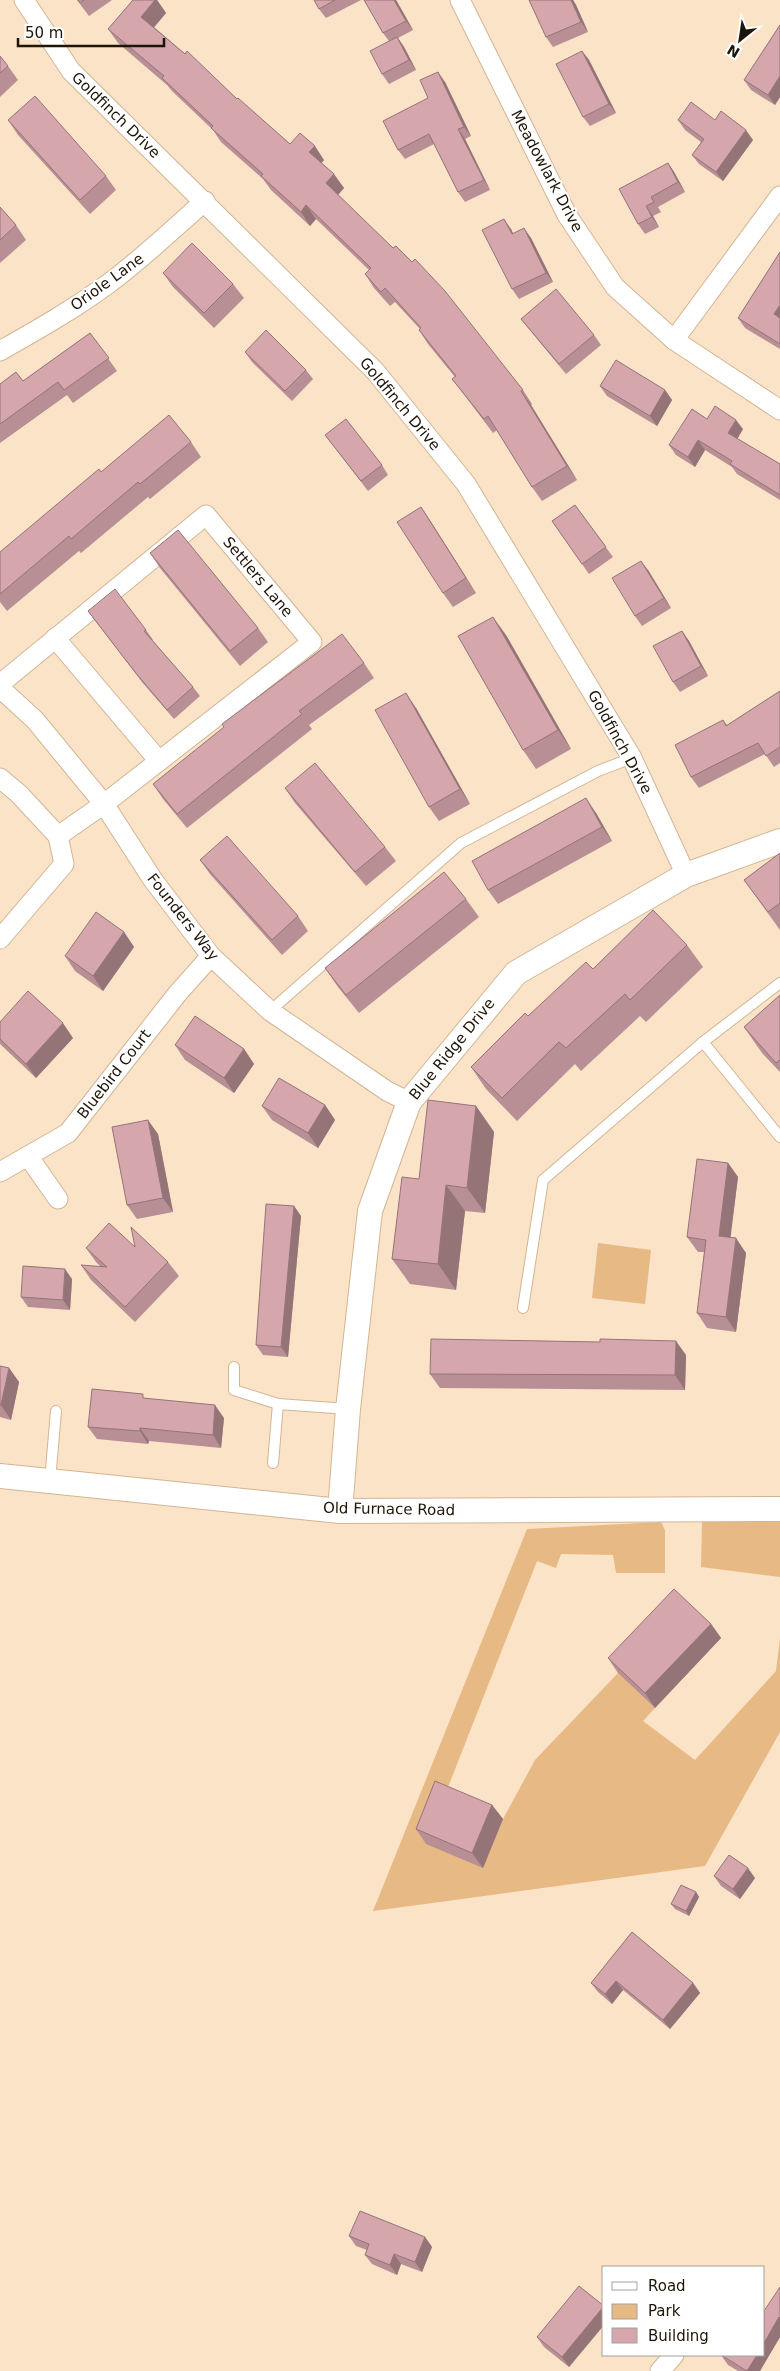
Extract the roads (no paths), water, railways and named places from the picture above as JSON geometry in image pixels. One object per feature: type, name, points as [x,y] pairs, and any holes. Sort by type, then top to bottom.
[{"type":"street","name":"Goldfinch Drive","points":[[24,0],[71,71],[205,201],[374,371],[466,484],[632,758],[686,875]]},
{"type":"street","name":"Meadowlark Drive","points":[[460,0],[566,215],[615,287],[674,340],[780,410]]},
{"type":"street","points":[[674,340],[780,196]]},
{"type":"street","name":"Oriole Lane","points":[[0,351],[66,313],[107,285],[140,259],[205,201]]},
{"type":"street","name":"Settlers Lane","points":[[0,684],[206,515],[312,642],[104,804],[58,836]]},
{"type":"street","points":[[56,638],[159,761]]},
{"type":"street","name":"Founders Way","points":[[0,688],[35,720],[104,804],[153,880],[211,956],[270,1012],[388,1091],[408,1102]]},
{"type":"street","points":[[0,778],[19,794],[58,836],[64,864],[0,939]]},
{"type":"street","name":"Blue Ridge Drive","points":[[340,1511],[348,1409],[370,1211],[408,1102],[516,973],[686,875],[780,841]]},
{"type":"street","name":"Bluebird Court","points":[[0,1172],[68,1133],[178,993],[211,956]]},
{"type":"street","points":[[28,1156],[58,1199]]},
{"type":"street","name":"Old Furnace Road","points":[[0,1476],[340,1511],[780,1509]]},
{"type":"street","points":[[660,2371],[673,2356]]},
{"type":"lane","points":[[270,1012],[461,843],[598,771],[632,758]]},
{"type":"lane","points":[[523,1308],[543,1180],[703,1042],[780,984]]},
{"type":"lane","points":[[703,1042],[780,1137]]},
{"type":"lane","points":[[234,1367],[234,1390],[278,1404],[348,1409]]},
{"type":"lane","points":[[273,1463],[278,1404]]},
{"type":"lane","points":[[50,1481],[56,1411]]}]
